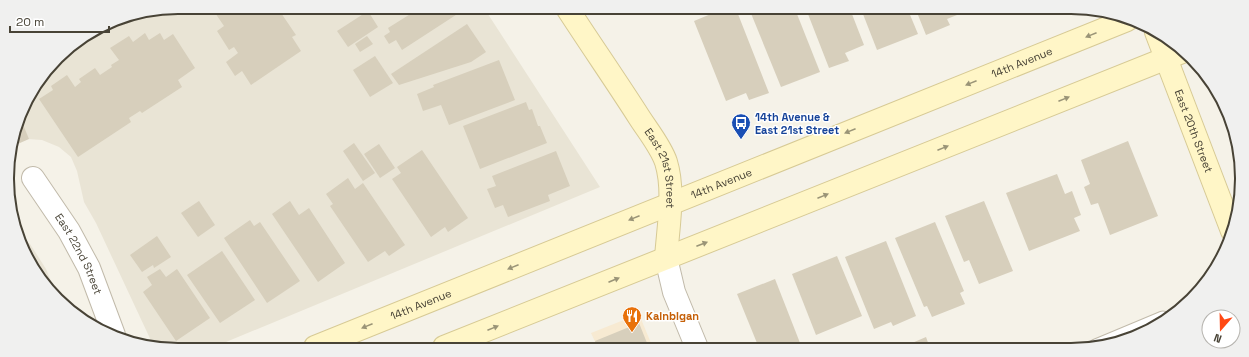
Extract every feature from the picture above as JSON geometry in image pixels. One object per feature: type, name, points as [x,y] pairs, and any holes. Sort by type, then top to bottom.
[{"type":"main road","name":"East 21st Street","points":[[571,14],[661,150],[666,161],[670,181],[666,258]]},
{"type":"main road","name":"14th Avenue","points":[[325,343],[1121,22]]},
{"type":"main road","name":"East 20th Street","points":[[1166,45],[1174,55],[1229,221]]},
{"type":"main road","points":[[454,343],[1174,55]]},
{"type":"street","name":"East 22nd Street","points":[[33,178],[69,231],[89,268],[111,328]]},
{"type":"street","name":"East 21st Street","points":[[666,258],[674,292],[695,343]]},
{"type":"shaded area","points":[[168,14],[488,14],[600,187],[224,343],[168,343],[151,341],[96,223],[84,202],[77,171],[71,157],[59,147],[42,140],[28,139],[18,144],[23,126],[36,96],[48,78],[62,62],[78,48],[96,36],[126,23],[146,17]]},
{"type":"shaded area","points":[[27,242],[30,244],[46,269],[52,283],[36,261]]},
{"type":"shaded area","points":[[639,314],[651,343],[596,343],[591,333]]},
{"type":"building","points":[[216,14],[282,14],[296,35],[292,37],[301,51],[251,85],[242,71],[235,76],[226,62],[238,53],[234,47],[229,50],[217,31],[224,26]]},
{"type":"building","points":[[363,14],[370,14],[378,27],[348,47],[337,31]]},
{"type":"building","points":[[410,14],[457,14],[402,50],[396,40],[389,44],[384,36],[390,32],[388,28]]},
{"type":"building","points":[[711,14],[738,14],[769,93],[749,100],[746,93],[726,101],[694,21]]},
{"type":"building","points":[[751,14],[797,14],[820,72],[781,87]]},
{"type":"building","points":[[808,14],[852,14],[864,45],[845,53],[849,61],[829,68]]},
{"type":"building","points":[[863,14],[910,14],[918,34],[877,50]]},
{"type":"building","points":[[918,14],[960,14],[947,19],[950,25],[926,35]]},
{"type":"building","points":[[467,24],[486,52],[471,62],[399,85],[391,74]]},
{"type":"building","points":[[145,33],[149,40],[160,33],[164,40],[173,34],[195,68],[178,80],[182,87],[142,113],[140,111],[129,118],[131,122],[78,157],[39,99],[53,90],[51,86],[67,75],[75,87],[81,82],[79,79],[95,68],[100,75],[119,60],[110,48],[129,36],[133,42]]},
{"type":"building","points":[[367,36],[373,44],[360,52],[355,44]]},
{"type":"building","points":[[375,56],[393,83],[370,97],[353,70]]},
{"type":"building","points":[[499,60],[515,100],[449,125],[441,105],[423,111],[417,94],[434,87],[433,85]]},
{"type":"building","points":[[526,102],[529,110],[532,109],[538,126],[540,126],[547,143],[480,169],[463,126]]},
{"type":"building","points":[[23,125],[29,139],[18,144]]},
{"type":"building","points":[[1128,141],[1158,216],[1110,235],[1098,203],[1091,205],[1084,187],[1090,184],[1081,160]]},
{"type":"building","points":[[354,143],[375,173],[363,181],[343,151]]},
{"type":"building","points":[[379,144],[395,168],[380,178],[364,154]]},
{"type":"building","points":[[422,150],[468,218],[448,232],[445,227],[431,237],[392,179],[401,173],[397,167]]},
{"type":"building","points":[[556,151],[570,186],[548,195],[550,201],[508,217],[503,205],[495,208],[487,189],[496,186],[492,176]]},
{"type":"building","points":[[1057,174],[1065,194],[1072,191],[1081,215],[1074,218],[1080,231],[1029,251],[1006,193]]},
{"type":"building","points":[[348,178],[355,189],[363,183],[405,245],[389,256],[385,251],[368,262],[330,206],[333,204],[326,194]]},
{"type":"building","points":[[199,201],[215,225],[198,237],[181,213]]},
{"type":"building","points":[[290,201],[299,215],[309,208],[345,263],[318,282],[272,214]]},
{"type":"building","points":[[984,201],[1013,271],[979,284],[969,260],[964,262],[945,216]]},
{"type":"building","points":[[250,220],[254,226],[260,222],[300,281],[267,303],[224,238]]},
{"type":"building","points":[[935,222],[964,291],[960,293],[965,304],[932,317],[927,306],[924,307],[895,238]]},
{"type":"building","points":[[157,236],[171,257],[154,268],[153,265],[142,272],[130,255]]},
{"type":"building","points":[[886,241],[916,316],[893,326],[891,322],[874,329],[845,257]]},
{"type":"building","points":[[222,251],[255,300],[220,323],[187,275]]},
{"type":"building","points":[[837,256],[862,316],[816,335],[792,274]]},
{"type":"building","points":[[160,269],[166,277],[177,269],[210,318],[176,341],[143,292],[152,285],[147,277]]},
{"type":"building","points":[[775,279],[800,343],[757,343],[737,294]]},
{"type":"building","points":[[639,323],[647,343],[596,343],[595,341]]},
{"type":"building","points":[[926,337],[928,343],[912,343]]},
{"type":"place","name":"14th Avenue & East 21st Street","points":[[741,140]]},
{"type":"place","name":"Kainbigan","points":[[632,333]]}]
